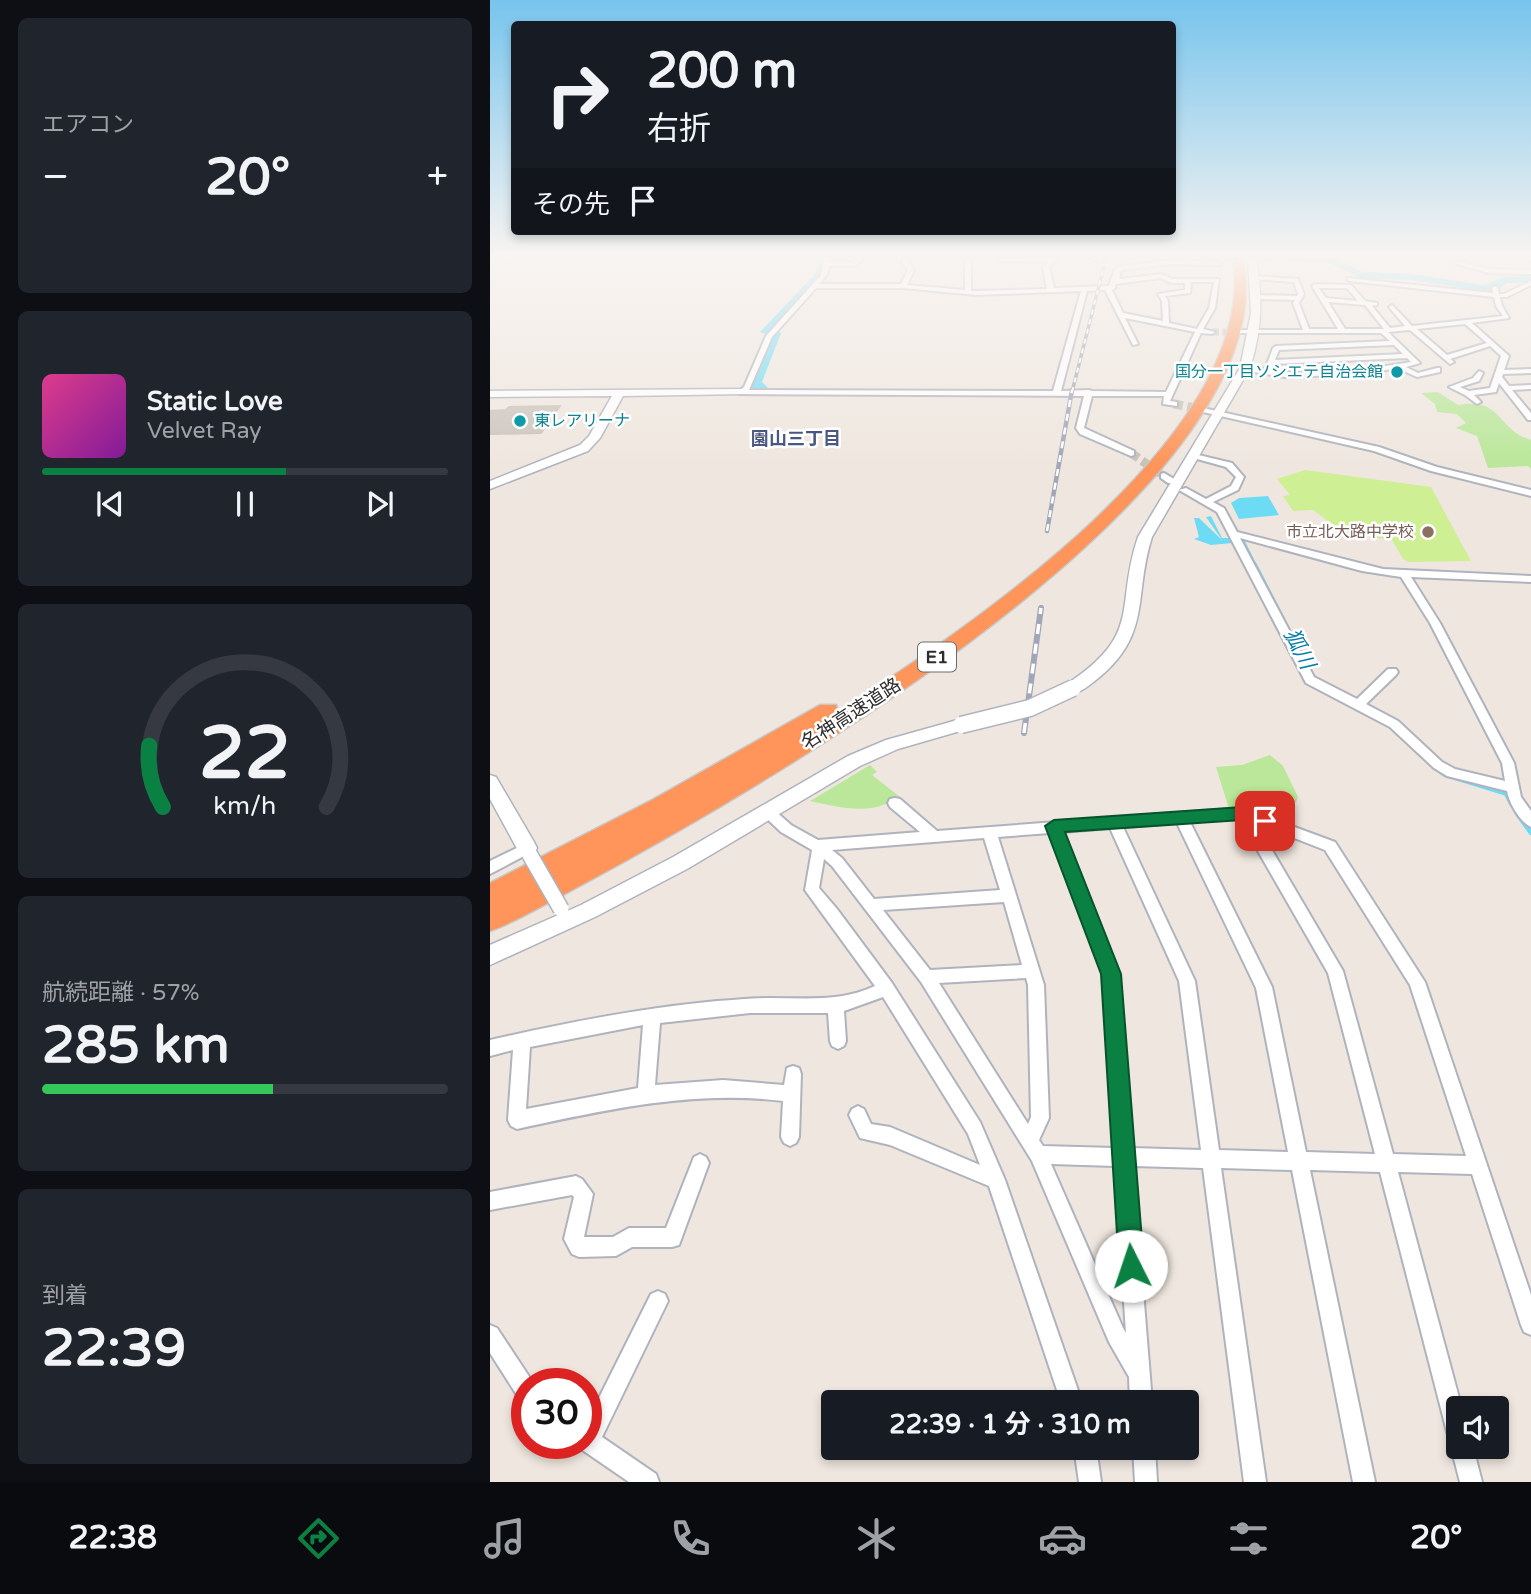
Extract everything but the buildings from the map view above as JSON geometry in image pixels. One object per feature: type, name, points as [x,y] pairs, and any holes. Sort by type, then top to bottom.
[{"type":"highway","name":"名神高速道路","points":[[490,896],[662,807],[811,721],[985,605],[1078,527],[1147,456],[1188,400],[1208,367],[1220,327]]},
{"type":"highway","name":"名神高速道路","points":[[490,919],[770,766],[933,660],[1050,569],[1128,496],[1195,414],[1213,384],[1236,327]]},
{"type":"street","points":[[742,392],[747,388],[769,336],[777,327]]},
{"type":"street","points":[[1058,392],[1075,327]]},
{"type":"street","points":[[1127,327],[1135,344]]},
{"type":"street","points":[[1183,327],[1212,332]]},
{"type":"street","points":[[1174,404],[1166,402],[1201,327]]},
{"type":"street","points":[[490,955],[564,915],[680,863],[864,756],[911,738],[1030,708],[1073,688],[1102,667],[1127,633],[1134,608],[1142,546],[1193,455],[1213,412],[1245,368],[1249,327]]},
{"type":"street","points":[[1305,327],[1307,332]]},
{"type":"street","points":[[1340,327],[1343,332]]},
{"type":"street","points":[[1245,368],[1285,375],[1365,372],[1416,363],[1384,327]]},
{"type":"street","points":[[1248,332],[1343,332],[1418,327]]},
{"type":"street","points":[[1468,393],[1493,390],[1505,356],[1473,327]]},
{"type":"street","points":[[1411,328],[1448,360],[1491,344]]},
{"type":"street","points":[[1268,370],[1276,348],[1396,343]]},
{"type":"street","points":[[1272,362],[1409,356]]},
{"type":"street","points":[[1397,366],[1417,375],[1437,370]]},
{"type":"street","points":[[1498,375],[1531,371]]},
{"type":"street","points":[[1477,402],[1468,393],[1453,387],[1476,379],[1479,373]]},
{"type":"street","points":[[1498,375],[1531,418]]},
{"type":"street","points":[[1507,388],[1531,387]]},
{"type":"street","points":[[1089,392],[1080,428],[1083,432],[1131,453]]},
{"type":"street","points":[[490,485],[584,448],[594,438],[620,393]]},
{"type":"street","points":[[490,394],[1169,394]]},
{"type":"street","points":[[1521,408],[1531,407]]},
{"type":"street","points":[[1213,412],[1376,449],[1434,469],[1531,493]]},
{"type":"street","points":[[1193,455],[1219,460],[1236,471],[1240,477],[1235,488],[1206,502]]},
{"type":"street","points":[[1183,489],[1221,510],[1310,680],[1394,724],[1438,765],[1451,773],[1511,787]]},
{"type":"street","points":[[1235,534],[1291,545],[1382,573],[1531,579]]},
{"type":"street","points":[[1404,574],[1435,623],[1508,763],[1511,787],[1531,822]]},
{"type":"street","points":[[1358,705],[1392,672]]},
{"type":"street","points":[[490,782],[564,915]]},
{"type":"street","points":[[895,803],[933,835]]},
{"type":"street","points":[[768,813],[792,835],[820,845],[1243,813],[1330,846],[1417,982],[1531,1325]]},
{"type":"street","points":[[1243,813],[1335,971],[1448,1396]]},
{"type":"street","points":[[1181,818],[1264,987],[1364,1482]]},
{"type":"street","points":[[1114,822],[1187,981],[1255,1482]]},
{"type":"street","points":[[1054,826],[1111,974],[1140,1390]]},
{"type":"street","points":[[989,831],[1036,985],[1040,1118],[1033,1148]]},
{"type":"street","points":[[820,845],[837,862],[926,977],[1033,1148],[1116,1335],[1139,1375]]},
{"type":"street","points":[[820,845],[812,890],[832,913],[886,988],[974,1128],[996,1180],[1068,1390]]},
{"type":"street","points":[[490,867],[528,852]]},
{"type":"street","points":[[871,905],[1008,896]]},
{"type":"street","points":[[926,977],[1032,971]]},
{"type":"street","points":[[490,1048],[652,1018],[751,1005],[835,1008],[886,988]]},
{"type":"street","points":[[835,1008],[838,1041]]},
{"type":"street","points":[[646,1093],[652,1018]]},
{"type":"street","points":[[522,1041],[517,1120],[646,1093],[736,1090],[792,1094]]},
{"type":"street","points":[[790,1137],[793,1074]]},
{"type":"street","points":[[859,1115],[866,1132],[890,1136],[996,1180]]},
{"type":"street","points":[[1033,1148],[1124,1157],[1478,1165]]},
{"type":"street","points":[[490,1200],[576,1185],[584,1194],[573,1240],[579,1247],[616,1245],[629,1237],[671,1238],[700,1163]]},
{"type":"street","points":[[602,1412],[658,1301]]},
{"type":"street","points":[[490,1335],[511,1368]]},
{"type":"street","points":[[602,1450],[648,1482]]},
{"type":"street","points":[[1465,1459],[1471,1482]]},
{"type":"street","points":[[1087,1460],[1090,1482]]},
{"type":"street","points":[[1145,1460],[1146,1482]]},
{"type":"green space","points":[[1438,392],[1458,405],[1473,404],[1492,410],[1511,429],[1531,440],[1531,469],[1528,466],[1488,468],[1477,436],[1456,428],[1466,423],[1457,414],[1437,412],[1435,404],[1421,393]]},
{"type":"green space","points":[[1305,470],[1431,487],[1471,561],[1409,562],[1403,559],[1392,540],[1344,533],[1313,510],[1293,511],[1283,496],[1290,495],[1277,479]]},
{"type":"green space","points":[[1270,755],[1283,766],[1298,797],[1296,802],[1229,809],[1216,767],[1242,765]]},
{"type":"green space","points":[[870,765],[877,772],[872,775],[900,797],[878,807],[856,809],[810,801]]},
{"type":"water","points":[[1268,496],[1279,515],[1239,519],[1231,503],[1239,498]]},
{"type":"water","points":[[1211,516],[1222,538],[1231,538],[1233,543],[1211,545],[1194,539],[1199,537],[1194,518],[1199,518],[1222,540],[1206,517]]},
{"type":"waterway","name":"狐川","points":[[766,332],[771,327]]},
{"type":"waterway","name":"狐川","points":[[761,388],[755,383],[775,333]]},
{"type":"waterway","name":"狐川","points":[[1243,540],[1255,564]]},
{"type":"waterway","name":"狐川","points":[[1255,564],[1306,663]]},
{"type":"waterway","name":"狐川","points":[[1429,763],[1444,775],[1506,794]]},
{"type":"waterway","name":"狐川","points":[[1505,792],[1512,805]]},
{"type":"waterway","name":"狐川","points":[[1518,815],[1531,833]]},
{"type":"tunnel","points":[[1212,332],[1242,332]]},
{"type":"tunnel","points":[[1174,404],[1206,410]]},
{"type":"tunnel","points":[[1131,453],[1164,476]]},
{"type":"railway","points":[[1072,392],[1088,327]]},
{"type":"railway","points":[[1047,531],[1072,390]]},
{"type":"railway","points":[[1024,733],[1041,608]]},
{"type":"place","name":"国分一丁目ソシエテ自治会館","points":[[1397,372]]},
{"type":"place","name":"東レアリーナ","points":[[520,421]]},
{"type":"place","name":"市立北大路中学校","points":[[1428,532]]},
{"type":"district","name":"園山三丁目","points":[[796,439]]},
{"type":"route","points":[[1131,1266],[1111,974],[1054,826],[1243,813],[1265,821]]}]
